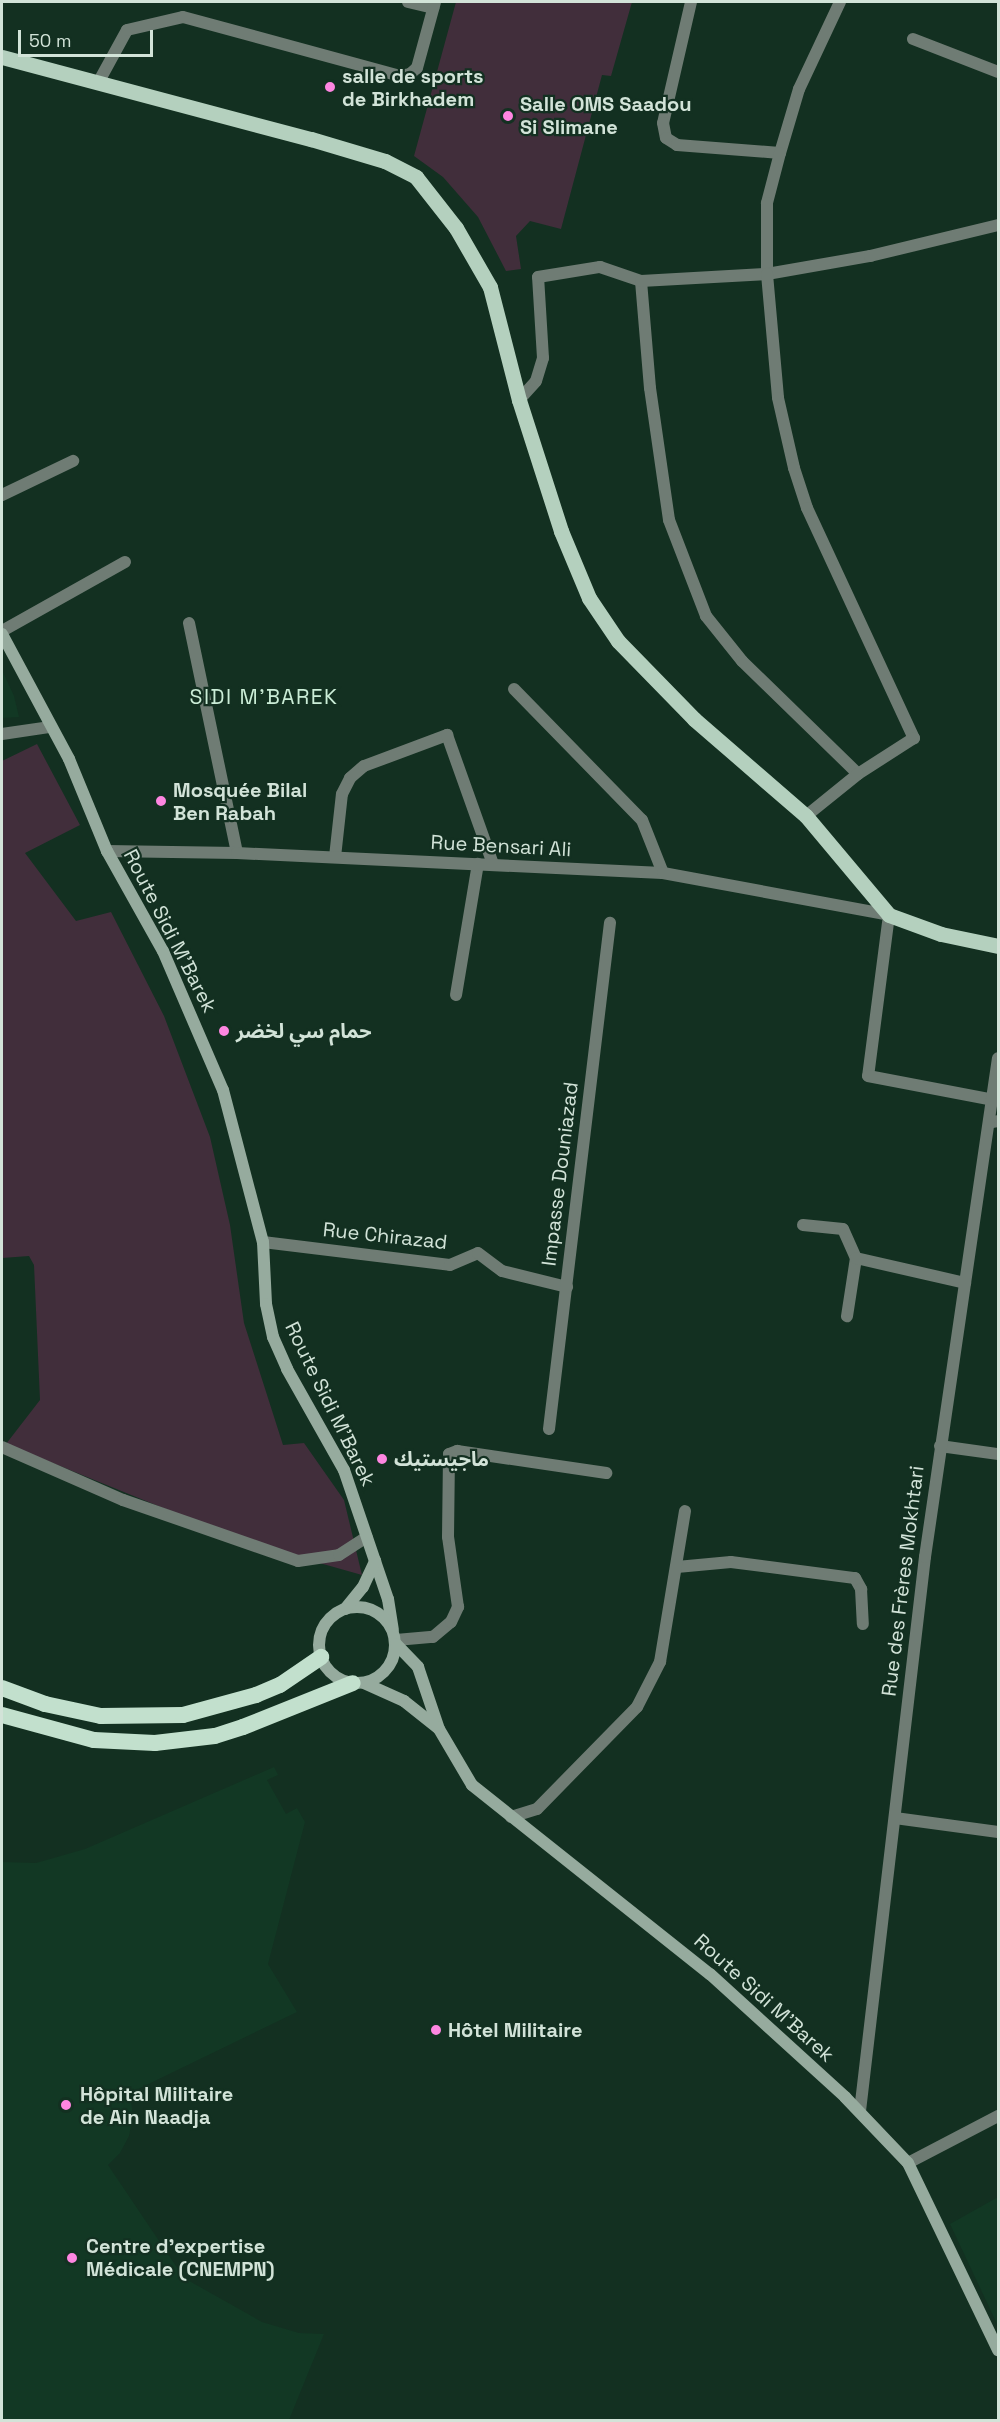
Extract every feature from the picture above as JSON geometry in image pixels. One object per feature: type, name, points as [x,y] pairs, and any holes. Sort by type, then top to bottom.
[{"type":"highway","points":[[2,1688],[45,1704],[101,1716],[183,1715],[256,1695],[280,1685],[321,1657]]},
{"type":"highway","points":[[2,1715],[84,1738],[155,1743],[215,1736],[359,1683]]},
{"type":"main road","points":[[2,57],[375,158],[416,177],[456,228],[490,287],[519,400],[565,540],[589,598],[618,641],[694,719],[806,816],[889,915],[981,944],[999,946]]},
{"type":"main road","name":"Route Sidi M'Barek","points":[[2,632],[50,727],[69,759],[107,851],[163,951],[215,1070],[245,1166],[263,1242],[266,1304],[273,1337],[287,1369],[329,1439],[388,1599],[395,1638],[422,1676],[439,1729],[472,1785],[642,1916],[860,2111],[908,2163],[999,2350]]},
{"type":"main road","points":[[345,1608],[368,1608],[379,1613],[395,1638],[391,1665],[384,1674],[359,1683],[333,1675],[321,1657],[318,1646],[326,1623],[345,1608],[363,1587],[375,1561]]},
{"type":"main road","name":"Route Sidi M'Barek","points":[[359,1683],[404,1701],[439,1729]]},
{"type":"street","points":[[99,83],[127,30],[183,17],[400,76],[410,74],[417,68],[434,5],[408,2]]},
{"type":"street","points":[[691,2],[663,123],[666,138],[677,145],[780,153]]},
{"type":"street","points":[[806,816],[858,774],[914,738],[807,508],[794,468],[778,398],[767,274],[767,203],[799,89],[840,2]]},
{"type":"street","points":[[913,39],[999,72]]},
{"type":"street","points":[[519,400],[536,381],[543,358],[538,277],[600,267],[641,281],[767,274],[870,256],[999,225]]},
{"type":"street","points":[[641,281],[650,388],[669,520],[706,616],[742,661],[858,774]]},
{"type":"street","points":[[2,495],[73,461]]},
{"type":"street","points":[[2,632],[125,562]]},
{"type":"street","points":[[189,623],[237,853]]},
{"type":"street","points":[[514,689],[642,820],[663,873]]},
{"type":"street","points":[[2,734],[50,727]]},
{"type":"street","points":[[335,857],[342,794],[350,777],[364,766],[447,735],[493,864]]},
{"type":"street","name":"Rue Bensari Ali","points":[[107,851],[237,853],[663,873],[889,915]]},
{"type":"street","points":[[456,995],[478,864]]},
{"type":"street","points":[[889,915],[868,1076],[994,1100]]},
{"type":"street","name":"Impasse Douniazad","points":[[549,1429],[610,923]]},
{"type":"street","name":"Rue des Frères Mokhtari","points":[[860,2111],[940,1446],[965,1283],[995,1121],[994,1100],[999,1058]]},
{"type":"street","points":[[803,1225],[843,1229],[856,1258],[847,1316]]},
{"type":"street","name":"Rue Chirazad","points":[[263,1242],[450,1265],[478,1253],[502,1271],[567,1287]]},
{"type":"street","points":[[856,1258],[965,1283]]},
{"type":"street","points":[[940,1446],[999,1454]]},
{"type":"street","points":[[2,1447],[123,1500],[286,1558],[325,1560],[367,1537]]},
{"type":"street","points":[[395,1638],[433,1637],[451,1623],[458,1607],[448,1537],[449,1454],[457,1451],[606,1473]]},
{"type":"street","points":[[511,1817],[537,1809],[637,1707],[660,1662],[685,1511]]},
{"type":"street","points":[[677,1567],[731,1562],[855,1578],[861,1589],[863,1624]]},
{"type":"street","points":[[895,1818],[999,1832]]},
{"type":"street","points":[[908,2163],[999,2116]]},
{"type":"shaded area","name":"Salle OMS Saadou Si Slimane","points":[[456,2],[632,2],[611,76],[602,75],[561,229],[530,221],[516,236],[521,269],[506,271],[478,217],[443,177],[414,156]]},
{"type":"shaded area","points":[[2,670],[14,696],[19,717],[2,718]]},
{"type":"shaded area","points":[[37,744],[80,825],[25,853],[76,921],[111,912],[164,1016],[210,1137],[230,1225],[244,1323],[283,1445],[304,1443],[344,1500],[362,1575],[249,1543],[6,1444],[40,1400],[34,1265],[29,1256],[2,1258],[2,761]]},
{"type":"shaded area","name":"Hôpital Militaire de Ain Naadja","points":[[274,1767],[278,1775],[267,1780],[286,1814],[297,1808],[305,1822],[268,1964],[297,2012],[130,2093],[133,2116],[129,2136],[120,2153],[108,2165],[184,2278],[262,2322],[299,2333],[324,2334],[289,2420],[2,2420],[2,1862],[36,1863],[85,1849]]},
{"type":"shaded area","points":[[998,2197],[998,2326],[950,2224]]},
{"type":"place","name":"salle de sports de Birkhadem","points":[[330,87]]},
{"type":"place","name":"Salle OMS Saadou Si Slimane","points":[[508,116]]},
{"type":"place","name":"Mosquée Bilal Ben Rabah","points":[[161,801]]},
{"type":"place","name":"حمام سي لخضر","points":[[224,1031]]},
{"type":"place","name":"ماجيستيك","points":[[382,1459]]},
{"type":"place","name":"Hôtel Militaire","points":[[436,2030]]},
{"type":"place","name":"Hôpital Militaire de Ain Naadja","points":[[66,2105]]},
{"type":"place","name":"Centre d'expertise Médicale (CNEMPN)","points":[[72,2258]]},
{"type":"district","name":"SIDI M'BAREK","points":[[264,697]]}]
